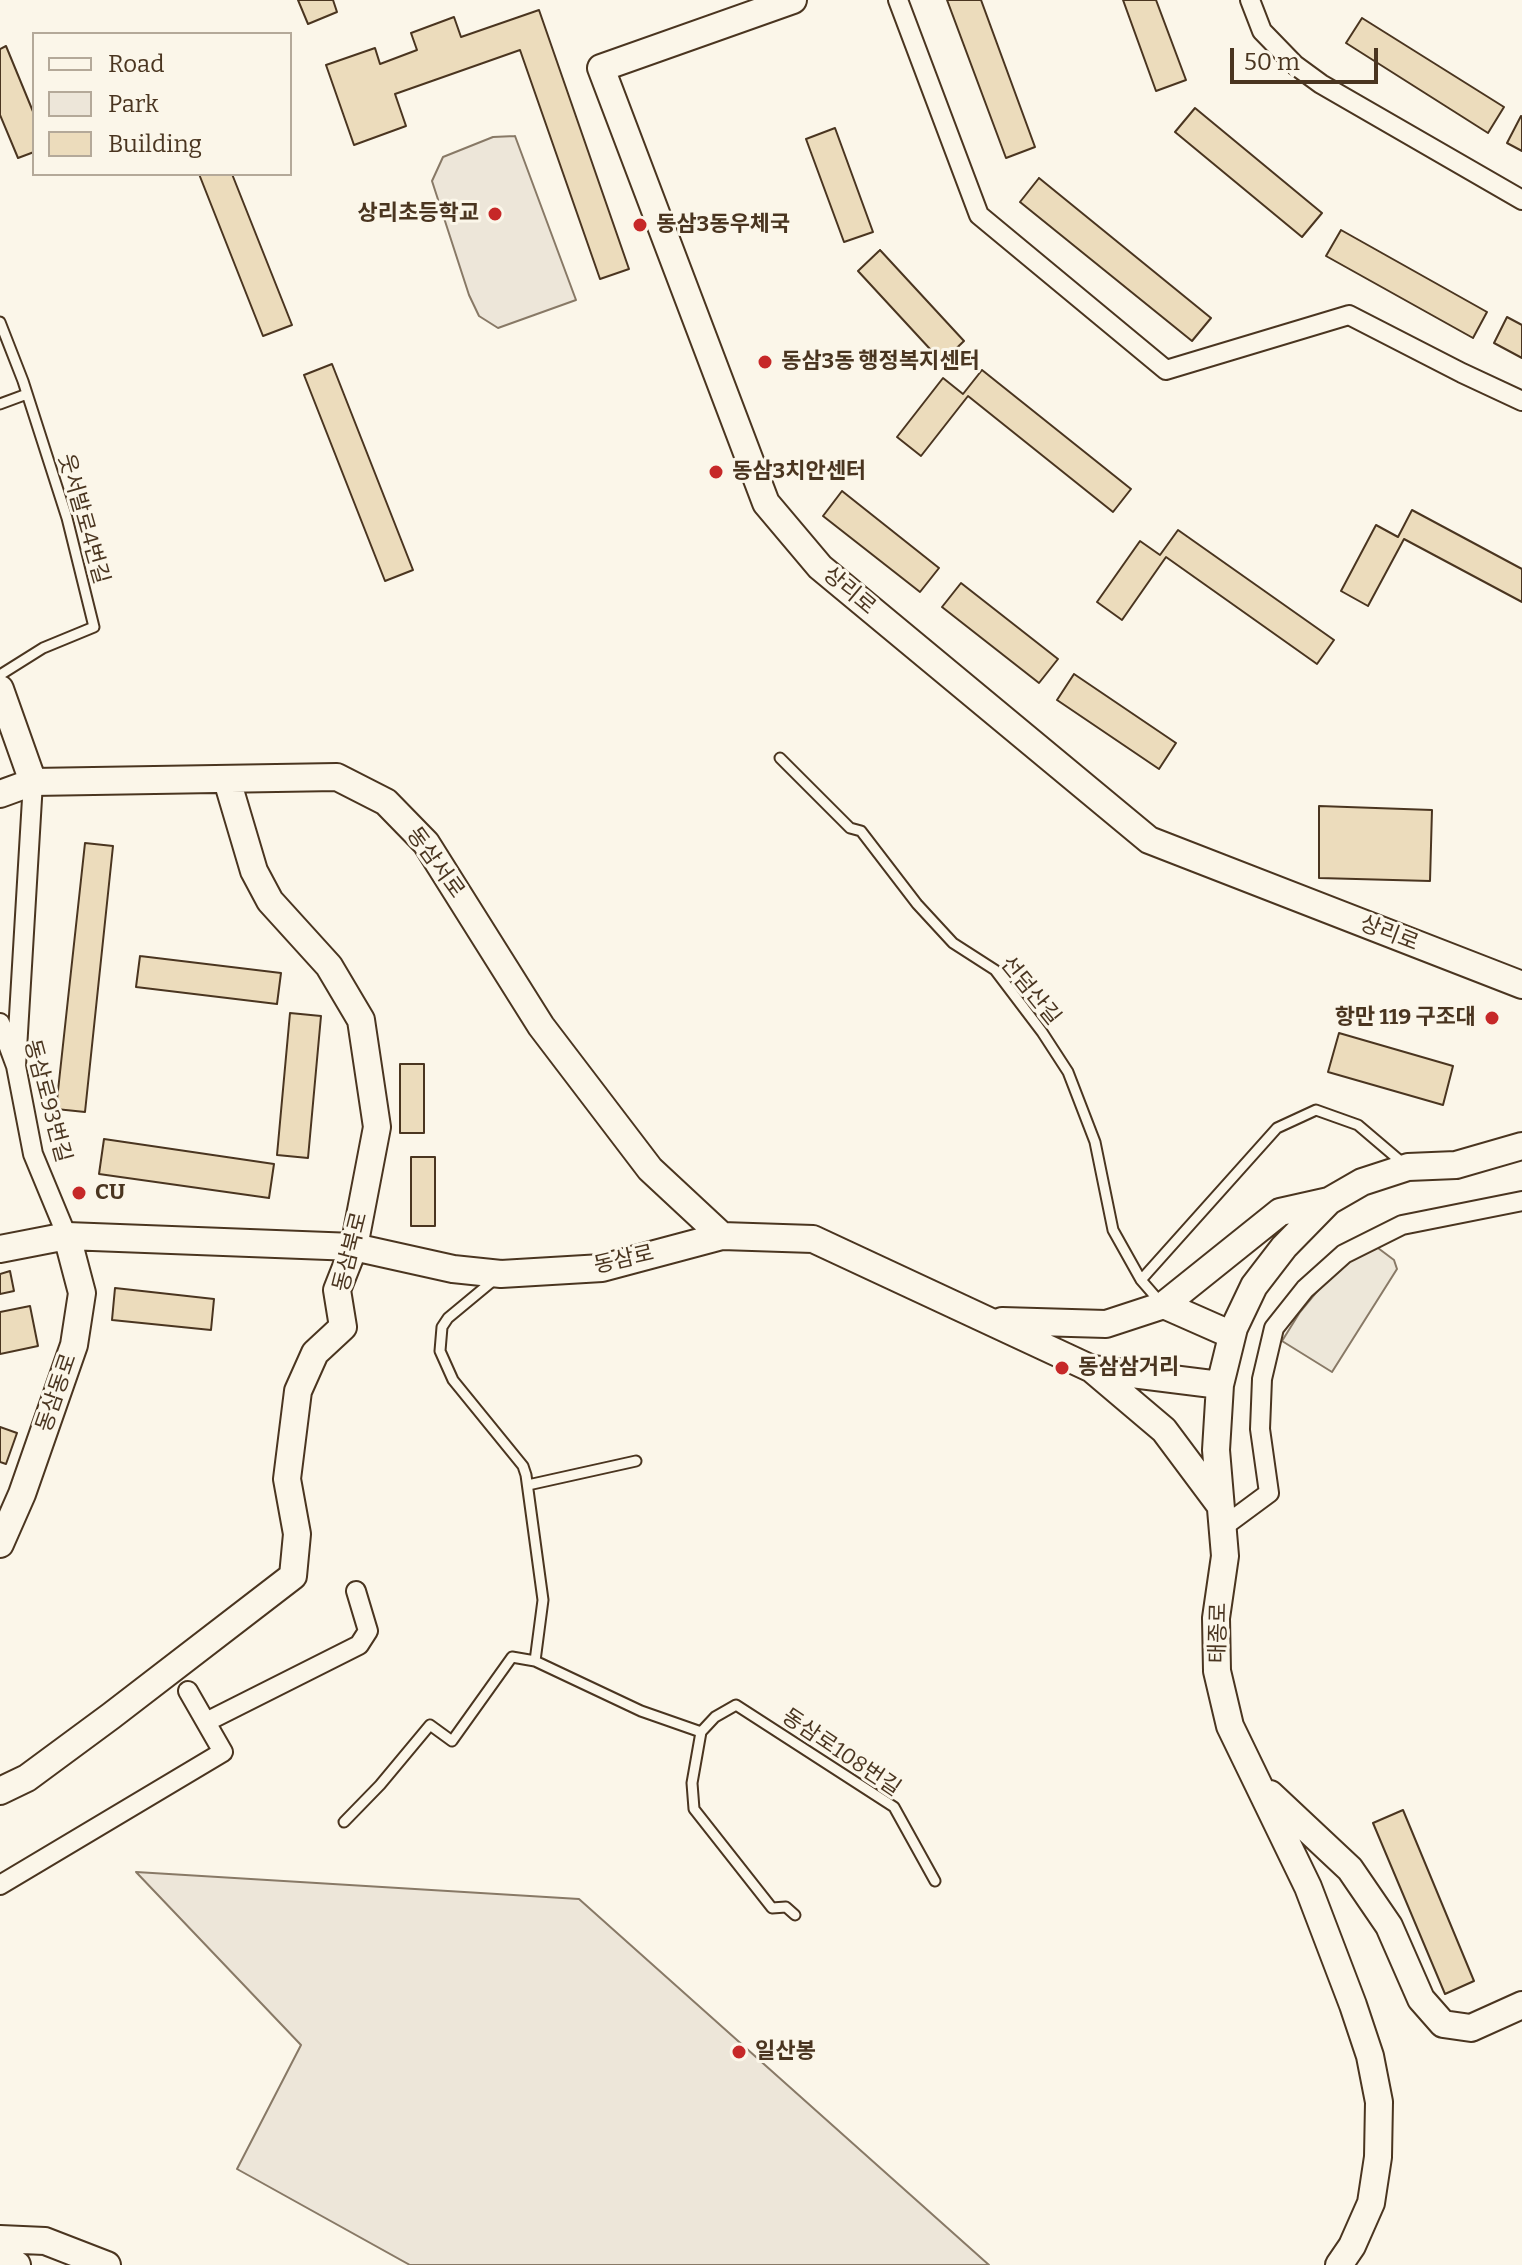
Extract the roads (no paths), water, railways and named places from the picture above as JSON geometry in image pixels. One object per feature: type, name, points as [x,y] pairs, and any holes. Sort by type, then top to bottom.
[{"type":"street","name":"상리로","points":[[793,0],[601,68],[766,503],[820,567],[1149,840],[1522,985]]},
{"type":"street","points":[[898,0],[979,215],[1166,370],[1349,315],[1522,401]]},
{"type":"street","points":[[1250,0],[1262,31],[1295,65],[1321,84],[1522,200]]},
{"type":"street","points":[[0,689],[33,782],[16,1066]]},
{"type":"street","name":"동삼서로","points":[[0,794],[33,782],[337,777],[386,802],[426,843],[541,1026],[650,1169],[722,1236]]},
{"type":"street","name":"동삼북로","points":[[0,1791],[27,1778],[75,1743],[293,1576],[297,1534],[287,1479],[298,1391],[315,1353],[343,1327],[337,1290],[354,1247],[377,1127],[361,1020],[329,966],[270,901],[254,871],[227,780]]},
{"type":"street","name":"동삼로93번길","points":[[0,1023],[16,1066],[33,1154],[67,1236]]},
{"type":"street","name":"태종로","points":[[1339,2265],[1352,2246],[1371,2203],[1378,2157],[1379,2102],[1362,2031],[1308,1887],[1230,1726],[1217,1671],[1216,1618],[1225,1556],[1216,1450],[1220,1385],[1232,1335],[1254,1286],[1284,1247],[1329,1201],[1362,1182],[1408,1167],[1456,1165],[1522,1146]]},
{"type":"street","points":[[990,1321],[1106,1324],[1164,1305],[1280,1212],[1329,1201]]},
{"type":"street","points":[[1092,1369],[1164,1430],[1222,1517],[1269,1493],[1260,1429],[1262,1379],[1274,1328],[1305,1289],[1344,1254],[1402,1225],[1522,1201]]},
{"type":"street","name":"동삼로","points":[[0,1249],[67,1236],[354,1247],[453,1269],[501,1274],[602,1268],[722,1236],[813,1239],[1092,1369],[1220,1385]]},
{"type":"street","name":"동삼동로","points":[[0,1544],[74,1345],[82,1293],[67,1236]]},
{"type":"street","points":[[1164,1305],[1232,1335]]},
{"type":"street","points":[[206,1722],[359,1645],[368,1631],[356,1591]]},
{"type":"street","points":[[0,1885],[223,1752],[188,1691]]},
{"type":"street","points":[[1256,1781],[1350,1869],[1389,1926],[1421,1999],[1443,2024],[1471,2028],[1522,2005]]},
{"type":"street","points":[[1308,1887],[1350,1869]]},
{"type":"street","points":[[0,2239],[45,2241],[73,2258],[107,2265]]},
{"type":"street","points":[[0,2255],[17,2265]]},
{"type":"lane","name":"웃서발로4번길","points":[[0,322],[67,518],[94,627],[43,648],[0,675]]},
{"type":"lane","points":[[0,404],[27,394]]},
{"type":"lane","name":"선덤산길","points":[[780,758],[850,828],[861,831],[917,904],[953,943],[995,970],[1042,1032],[1068,1072],[1095,1142],[1113,1230],[1141,1280],[1164,1305]]},
{"type":"lane","points":[[1141,1280],[1277,1128],[1316,1110],[1358,1125],[1408,1167]]},
{"type":"lane","points":[[501,1274],[448,1318],[442,1327],[440,1351],[453,1380],[523,1466],[543,1600],[535,1661]]},
{"type":"lane","points":[[528,1485],[636,1461]]},
{"type":"lane","points":[[344,1822],[430,1725],[452,1741],[512,1657],[535,1661],[641,1711],[701,1732],[692,1783],[694,1809],[772,1908],[786,1907],[795,1915]]},
{"type":"lane","name":"동삼로108번길","points":[[701,1732],[715,1717],[736,1705],[894,1807],[935,1881]]},
{"type":"place","name":"상리초등학교","points":[[495,214]]},
{"type":"place","name":"동삼3동우체국","points":[[640,225]]},
{"type":"place","name":"동삼3동 행정복지센터","points":[[765,362]]},
{"type":"place","name":"동삼3치안센터","points":[[716,472]]},
{"type":"place","name":"항만 119 구조대","points":[[1492,1018]]},
{"type":"place","name":"CU","points":[[79,1193]]},
{"type":"place","name":"동삼삼거리","points":[[1062,1368]]},
{"type":"place","name":"일산봉","points":[[739,2052]]}]
